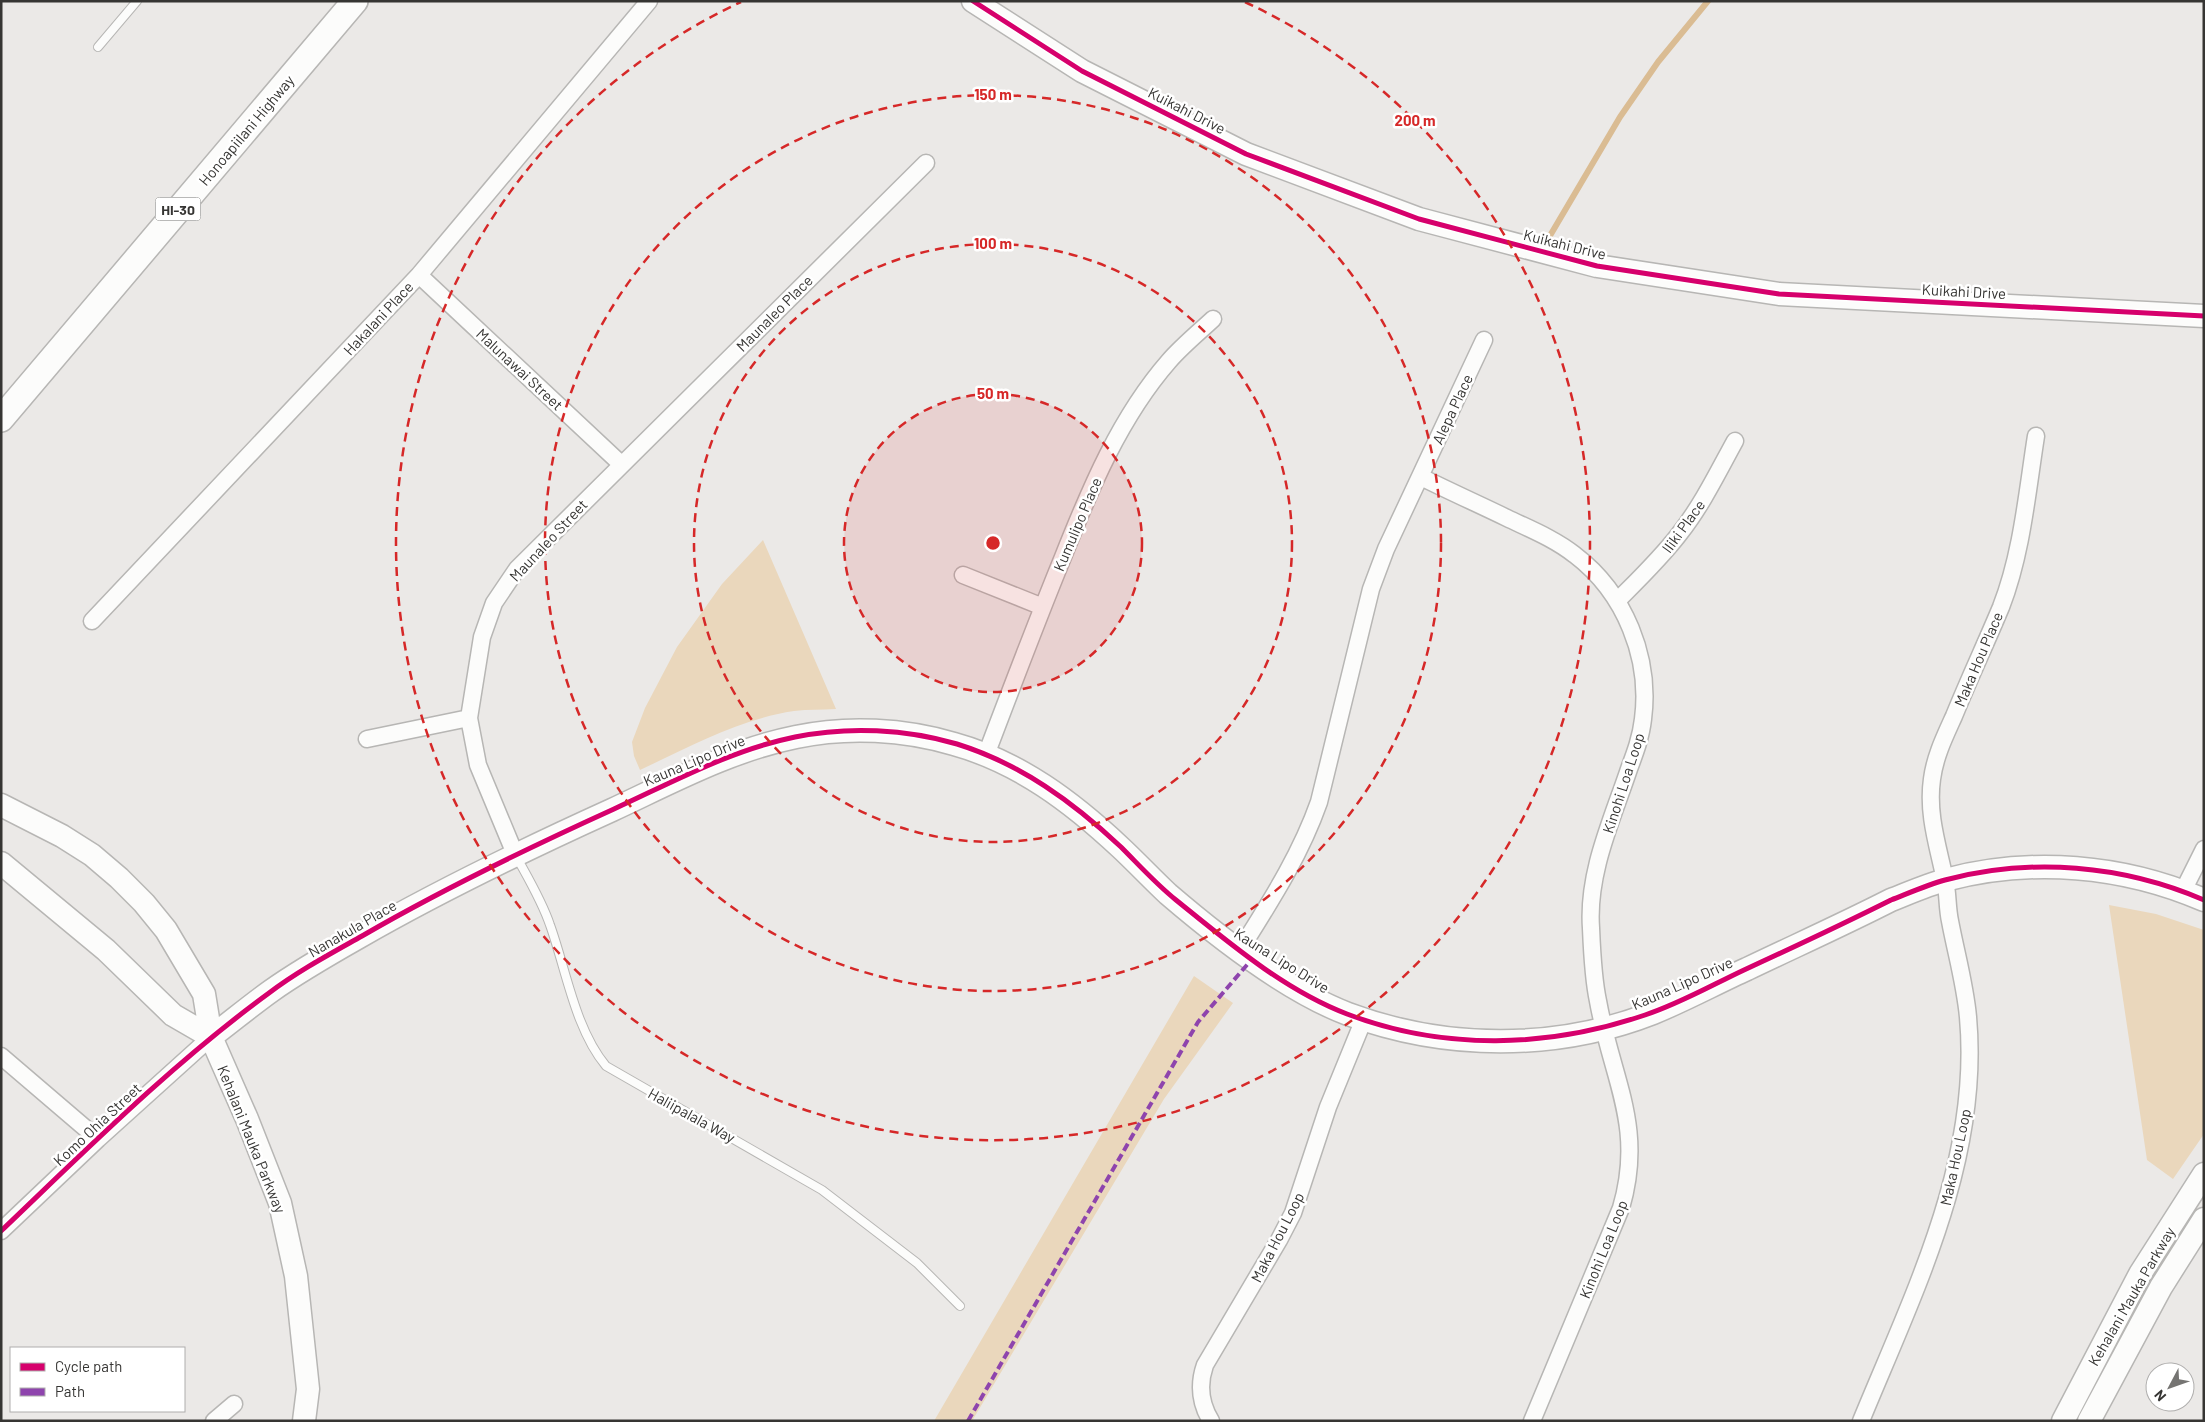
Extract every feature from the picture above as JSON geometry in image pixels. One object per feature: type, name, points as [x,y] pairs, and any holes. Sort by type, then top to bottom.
[{"type":"main road","name":"Honoapiilani Highway","points":[[1,418],[355,1]]},
{"type":"street","name":"Hakalani Place","points":[[92,621],[419,274],[649,1]]},
{"type":"street","name":"Kuikahi Drive","points":[[973,1],[1082,71],[1246,154],[1419,219],[1588,263],[1779,294],[2204,316]]},
{"type":"street","name":"Maunaleo Place","points":[[621,464],[926,163]]},
{"type":"street","name":"Malunawai Street","points":[[419,274],[621,464]]},
{"type":"street","name":"Kumulipo Place","points":[[986,755],[1093,484],[1132,412],[1169,360],[1213,319]]},
{"type":"street","name":"Alepa Place","points":[[1420,478],[1484,340]]},
{"type":"street","name":"Maka Hou Place","points":[[1945,880],[1939,862],[1931,810],[1935,765],[2001,606],[2014,568],[2022,530],[2036,436]]},
{"type":"street","name":"Iliki Place","points":[[1617,601],[1652,568],[1682,532],[1706,494],[1735,440]]},
{"type":"street","name":"Maunaleo Street","points":[[515,854],[478,765],[468,718],[482,637],[494,602],[517,568],[621,464]]},
{"type":"street","points":[[1240,950],[1287,874],[1310,826],[1318,802],[1371,589],[1386,549],[1420,478]]},
{"type":"street","name":"Kinohi Loa Loop","points":[[1420,478],[1558,543],[1591,568],[1617,601],[1635,638],[1642,665],[1645,699],[1639,740],[1599,856],[1591,902],[1590,926],[1598,1001],[1628,1115],[1631,1153],[1630,1172],[1621,1208],[1532,1421]]},
{"type":"street","points":[[963,575],[1043,607]]},
{"type":"street","points":[[367,739],[468,718]]},
{"type":"street","name":"Kauna Lipo Drive","points":[[515,854],[725,758],[762,745],[800,735],[839,731],[918,735],[956,744],[986,755],[1028,775],[1061,796],[1122,849],[1166,892],[1240,950],[1293,986],[1344,1013],[1391,1028],[1443,1038],[1496,1042],[1549,1039],[1604,1028],[1651,1013],[1891,900],[1945,880],[2015,868],[2058,867],[2100,870],[2142,878],[2204,900]]},
{"type":"street","name":"Kehalani Mauka Parkway","points":[[1,805],[62,836],[92,855],[119,878],[144,902],[166,930],[204,994],[211,1037],[247,1119],[280,1204],[296,1276],[308,1389],[304,1421]]},
{"type":"street","points":[[2183,891],[2204,849]]},
{"type":"street","name":"Nanakula Place","points":[[211,1037],[273,989],[327,956],[395,917],[515,854]]},
{"type":"street","points":[[1,863],[106,950],[173,1015],[211,1037]]},
{"type":"street","name":"Maka Hou Loop","points":[[1861,1421],[1936,1236],[1953,1183],[1964,1129],[1969,1074],[1968,1019],[1965,988],[1949,919],[1945,880]]},
{"type":"street","name":"Maka Hou Loop","points":[[1211,1421],[1201,1397],[1200,1384],[1205,1365],[1293,1213],[1328,1107],[1364,1019]]},
{"type":"street","name":"Komo Ohia Street","points":[[1,1231],[98,1139],[211,1037]]},
{"type":"street","name":"Komo Ohia Street","points":[[1,1056],[98,1139]]},
{"type":"street","name":"Kehalani Mauka Parkway","points":[[2063,1421],[2140,1274],[2204,1174]]},
{"type":"street","name":"Kehalani Mauka Parkway","points":[[2090,1421],[2161,1287],[2204,1219]]},
{"type":"street","points":[[214,1421],[234,1404]]},
{"type":"lane","points":[[98,47],[138,1]]},
{"type":"lane","name":"Haliipalala Way","points":[[515,854],[550,923],[586,1035],[596,1054],[606,1066],[771,1158],[822,1190],[868,1223],[916,1263],[960,1306]]},
{"type":"shaded area","points":[[763,540],[836,709],[794,711],[754,720],[696,743],[640,770],[634,756],[632,742],[645,708],[677,647],[722,584]]},
{"type":"shaded area","points":[[2109,905],[2156,914],[2204,930],[2204,1134],[2173,1179],[2147,1160]]},
{"type":"shaded area","points":[[1194,976],[1233,1003],[1164,1099],[972,1421],[934,1421]]},
{"type":"waterway","points":[[1551,234],[1620,117],[1658,62],[1708,1]]},
{"type":"marked path","points":[[968,1421],[1198,1022],[1252,959]]},
{"type":"cycle path","points":[[973,1],[1082,71],[1246,154],[1419,219],[1597,266],[1779,294],[2204,316]]},
{"type":"cycle path","points":[[1,1231],[165,1077],[233,1020],[303,970],[455,885],[550,839],[725,758],[795,737],[856,730],[897,732],[957,744],[1003,762],[1065,800],[1103,830],[1176,900],[1257,964],[1301,992],[1347,1014],[1384,1026],[1458,1039],[1496,1041],[1534,1039],[1571,1034],[1608,1026],[1658,1011],[1891,900],[1938,882],[1977,873],[2010,868],[2076,868],[2109,872],[2141,879],[2173,888],[2204,900]]}]
